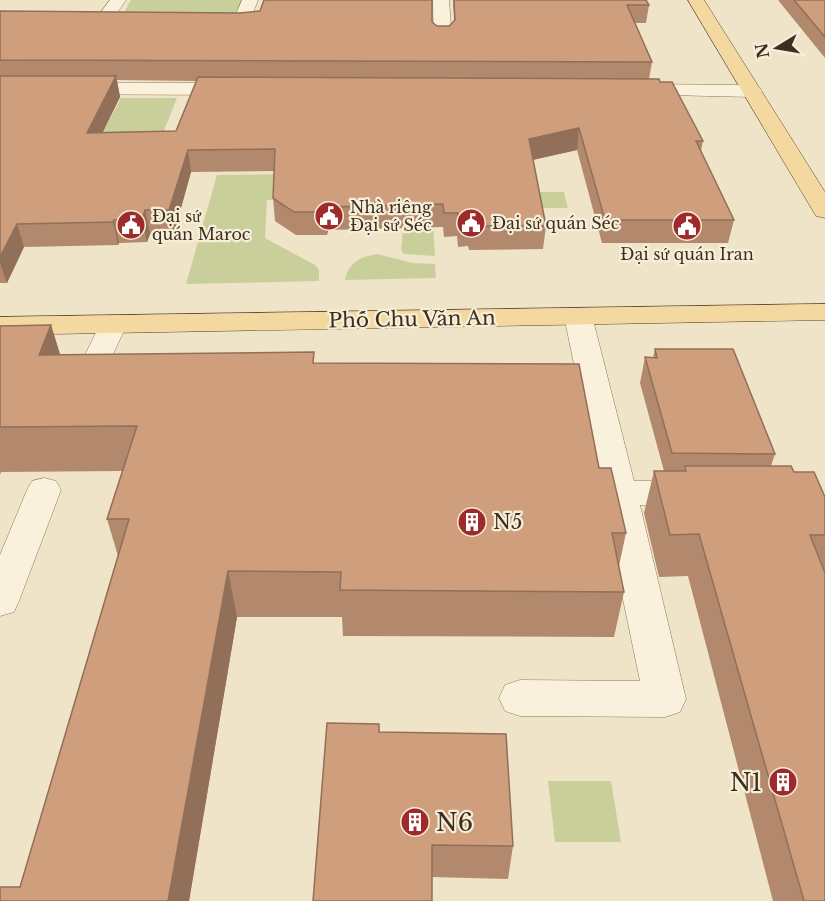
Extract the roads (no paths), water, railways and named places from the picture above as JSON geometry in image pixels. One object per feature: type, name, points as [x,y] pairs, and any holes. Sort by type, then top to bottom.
[{"type":"main road","points":[[696,0],[825,211]]},
{"type":"main road","name":"Phố Chu Văn An","points":[[0,326],[825,312]]},
{"type":"street","points":[[118,0],[101,24],[148,24]]},
{"type":"street","points":[[195,24],[241,24],[250,0]]},
{"type":"street","points":[[441,0],[443,39]]},
{"type":"street","points":[[0,88],[258,89]]},
{"type":"street","points":[[608,90],[752,91]]},
{"type":"street","points":[[520,698],[665,699],[578,316]]},
{"type":"street","points":[[99,357],[113,324]]},
{"type":"street","points":[[0,601],[44,490]]},
{"type":"street","points":[[620,493],[723,493]]},
{"type":"place","name":"Nhà riêng Đại sứ Séc","points":[[329,216]]},
{"type":"place","name":"Đại sứ quán Séc","points":[[471,223]]},
{"type":"place","name":"Đại sứ quán Maroc","points":[[131,225]]},
{"type":"place","name":"Đại sứ quán Iran","points":[[687,226]]},
{"type":"place","name":"N5","points":[[472,522]]},
{"type":"place","name":"N1","points":[[783,782]]},
{"type":"place","name":"N6","points":[[415,822]]}]
